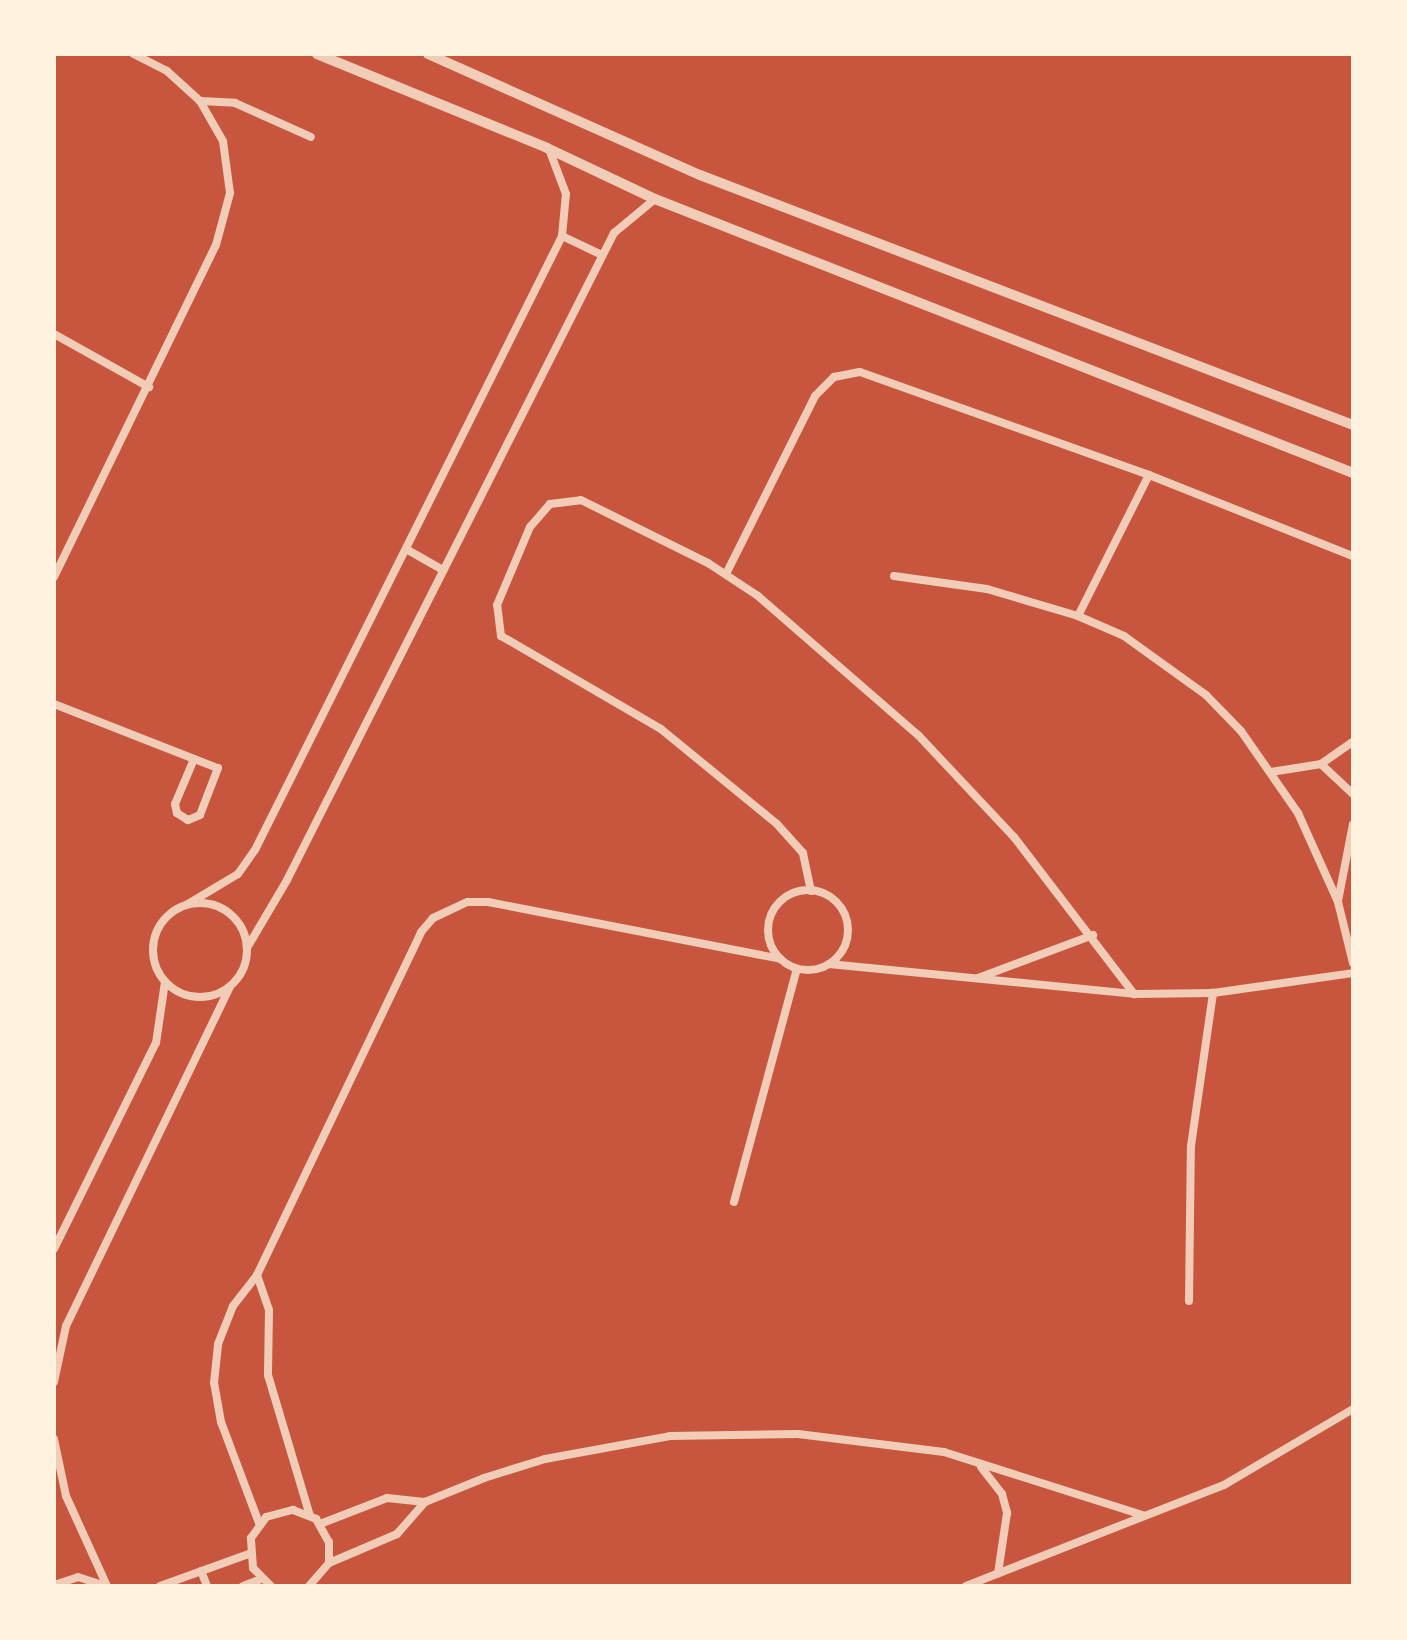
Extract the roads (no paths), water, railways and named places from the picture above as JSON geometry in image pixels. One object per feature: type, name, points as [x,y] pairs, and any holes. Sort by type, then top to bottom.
[{"type":"street","points":[[54,577],[216,245],[230,193],[223,141],[200,101],[167,71],[133,54]]},
{"type":"street","points":[[317,54],[548,148],[655,199],[1353,473]]},
{"type":"street","points":[[428,54],[700,175],[1353,425]]},
{"type":"street","points":[[200,101],[235,103],[311,137]]},
{"type":"street","points":[[54,1249],[156,1043],[165,982],[153,956],[154,942],[166,917],[238,874],[255,850],[562,236],[566,194],[548,148]]},
{"type":"street","points":[[54,1382],[72,1313],[230,986],[240,975],[247,948],[287,880],[602,255],[630,215],[655,199]]},
{"type":"street","points":[[562,236],[602,255]]},
{"type":"street","points":[[54,334],[149,387]]},
{"type":"street","points":[[726,574],[815,396],[834,377],[847,372],[873,375],[1149,475],[1353,556]]},
{"type":"street","points":[[1078,616],[1149,475]]},
{"type":"street","points":[[811,891],[803,853],[777,824],[661,729],[514,647],[495,621],[497,605],[538,514],[565,499],[581,500],[726,574],[919,736],[1014,837],[1093,935],[1134,994]]},
{"type":"street","points":[[406,549],[443,570]]},
{"type":"street","points":[[894,576],[987,589],[1078,616],[1167,662],[1224,713],[1271,772],[1320,856],[1338,902],[1353,963]]},
{"type":"street","points":[[54,704],[194,759],[220,772],[200,815],[188,820],[177,813],[175,804],[194,759]]},
{"type":"street","points":[[1271,772],[1321,764],[1353,742]]},
{"type":"street","points":[[1321,764],[1353,794]]},
{"type":"street","points":[[1338,902],[1353,824]]},
{"type":"street","points":[[780,959],[769,940],[769,919],[790,895],[811,891],[831,898],[845,916],[844,948],[829,964]]},
{"type":"street","points":[[271,1586],[261,1579],[249,1554],[259,1523],[221,1422],[214,1383],[218,1344],[228,1319],[257,1275],[421,932],[450,907],[488,902],[780,959],[797,969],[829,964],[1134,994],[1213,993],[1353,973]]},
{"type":"street","points":[[188,904],[226,911],[237,921],[247,948]]},
{"type":"street","points":[[974,979],[1093,935]]},
{"type":"street","points":[[734,1202],[797,969]]},
{"type":"street","points":[[165,982],[190,996],[204,997],[230,986]]},
{"type":"street","points":[[1189,1301],[1191,1146],[1213,993]]},
{"type":"street","points":[[257,1275],[269,1310],[268,1375],[310,1516]]},
{"type":"street","points":[[966,1586],[1224,1485],[1353,1409]]},
{"type":"street","points":[[320,1524],[387,1498],[425,1502],[545,1459],[670,1436],[829,1437],[944,1452],[1143,1515]]},
{"type":"street","points":[[54,1439],[66,1496],[107,1586]]},
{"type":"street","points":[[977,1463],[992,1477],[1007,1513],[998,1573]]},
{"type":"street","points":[[309,1586],[329,1563],[397,1534],[425,1502]]},
{"type":"street","points":[[259,1523],[283,1510],[310,1516],[320,1524],[329,1542],[329,1563]]},
{"type":"street","points":[[160,1586],[249,1554]]},
{"type":"street","points":[[201,1571],[207,1586]]},
{"type":"street","points":[[54,1585],[78,1577],[107,1586]]},
{"type":"street","points":[[243,1586],[261,1579]]}]
